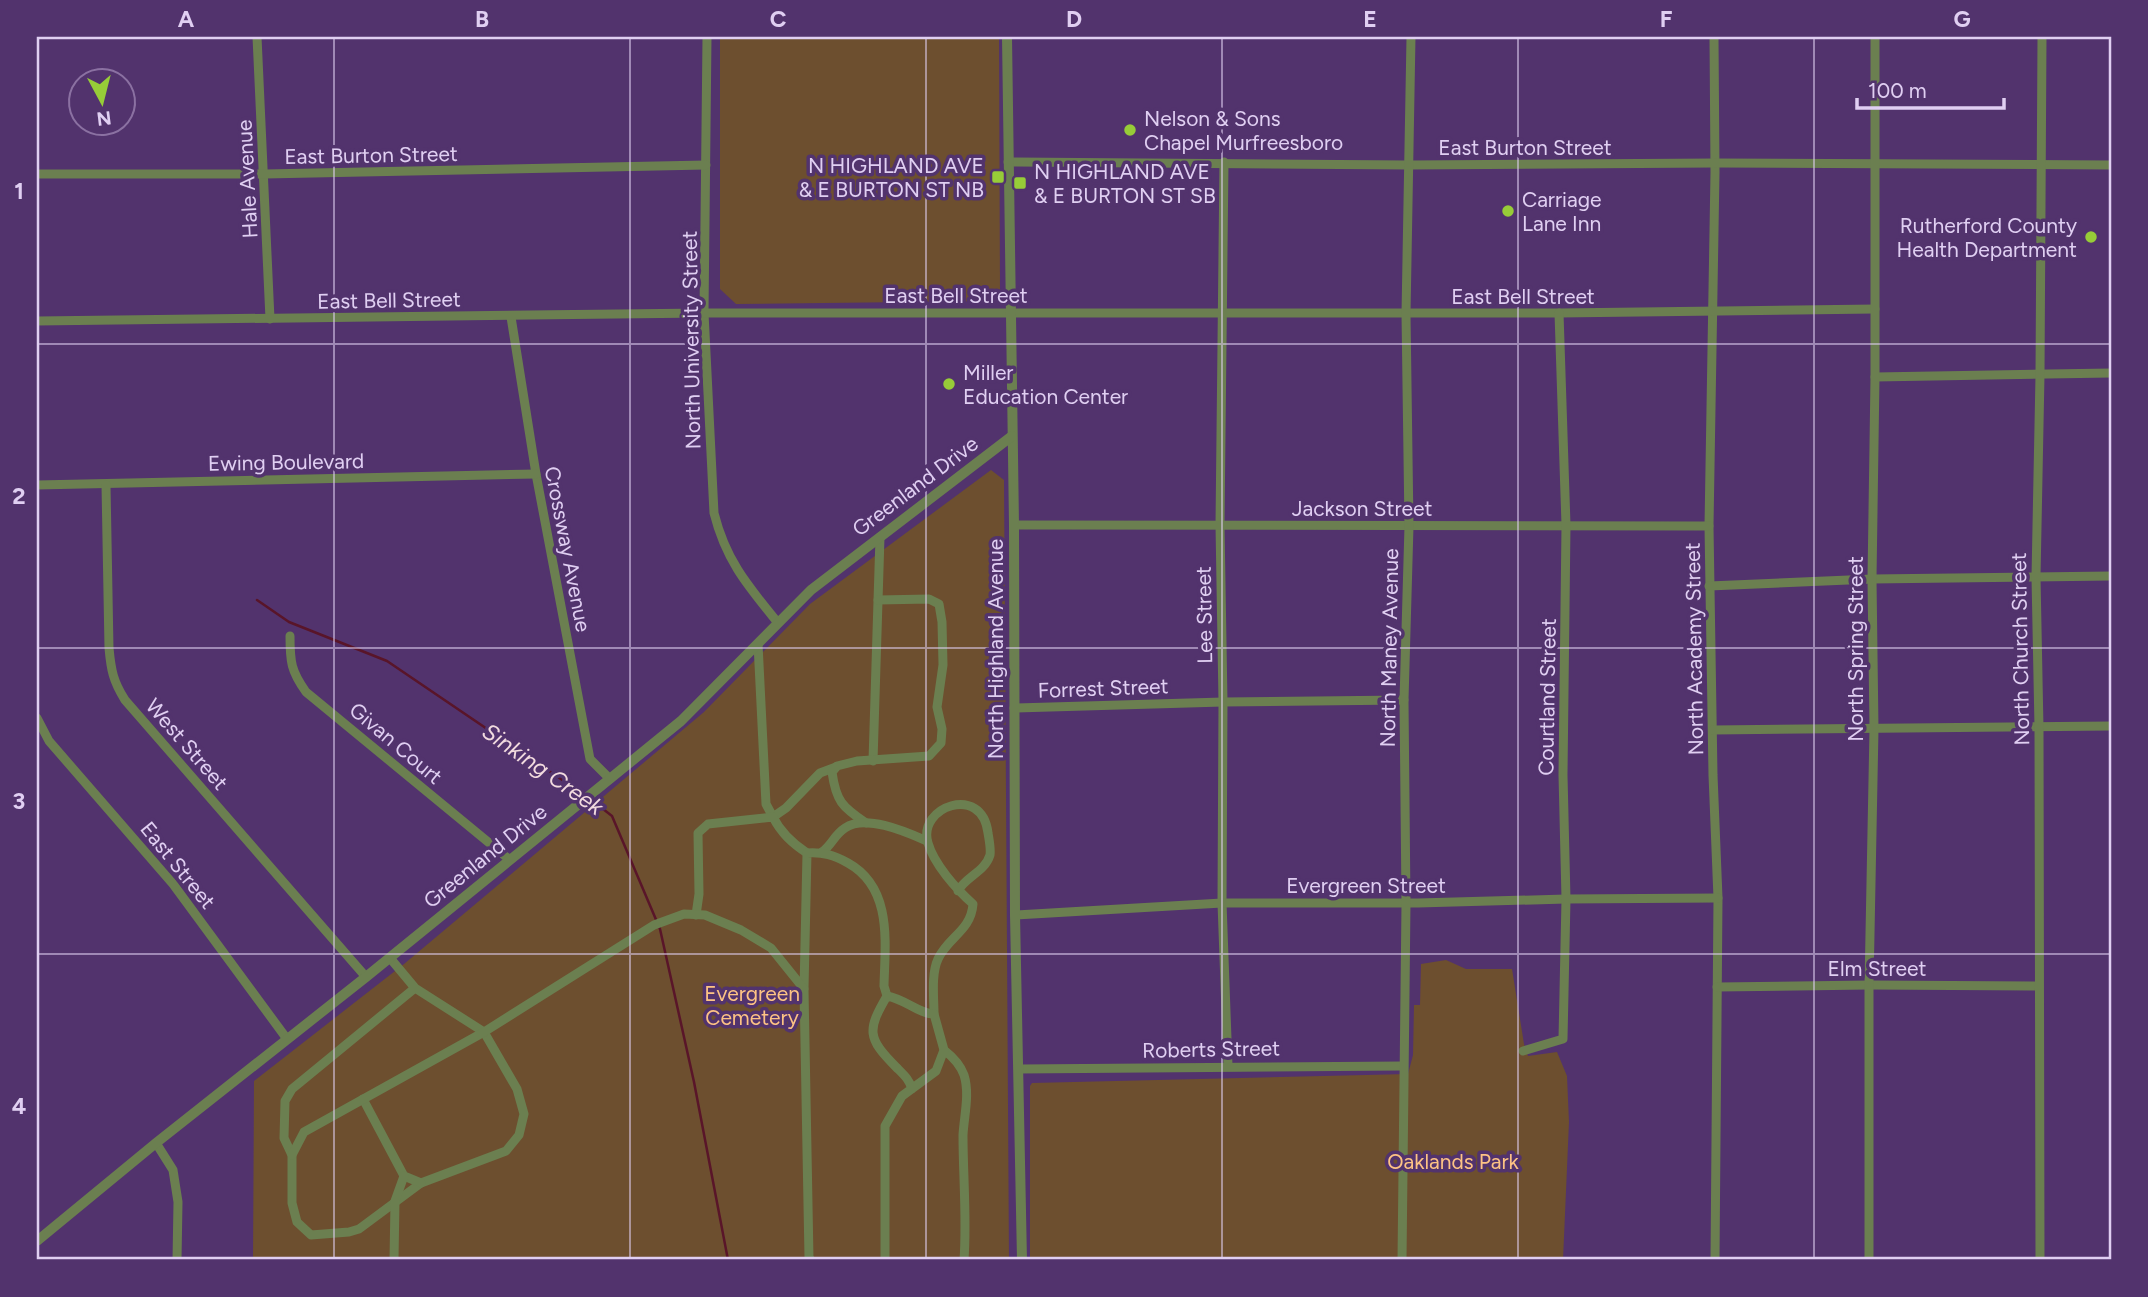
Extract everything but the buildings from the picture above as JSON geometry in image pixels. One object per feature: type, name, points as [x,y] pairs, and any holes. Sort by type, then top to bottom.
[{"type":"street","name":"Hale Avenue","points":[[257,37],[270,319]]},
{"type":"street","name":"North University Street","points":[[707,37],[704,313],[714,513],[730,558],[745,582],[778,623]]},
{"type":"street","name":"North Highland Avenue","points":[[1007,37],[1014,525],[1015,915],[1022,1260]]},
{"type":"street","name":"North Maney Avenue","points":[[1402,1260],[1406,903],[1404,700],[1409,526],[1406,313],[1411,37]]},
{"type":"street","name":"North Academy Street","points":[[1714,37],[1715,163],[1709,526],[1718,898],[1715,1260]]},
{"type":"street","name":"North Spring Street","points":[[1869,1260],[1869,985],[1874,729],[1871,579],[1875,377],[1875,37]]},
{"type":"street","name":"North Church Street","points":[[2040,1260],[2039,728],[2036,577],[2042,37]]},
{"type":"street","name":"East Burton Street","points":[[1008,162],[2111,165]]},
{"type":"street","name":"Lee Street","points":[[1224,162],[1220,525],[1222,902],[1228,1066]]},
{"type":"street","name":"East Burton Street","points":[[37,174],[265,174],[706,165]]},
{"type":"street","name":"East Bell Street","points":[[37,321],[704,313],[1559,313],[1875,309]]},
{"type":"street","name":"Courtland Street","points":[[1523,1051],[1563,1039],[1566,899],[1563,775],[1566,525],[1559,313]]},
{"type":"street","name":"Crossway Avenue","points":[[511,317],[536,474],[590,759],[610,779]]},
{"type":"street","points":[[1875,377],[2111,373]]},
{"type":"street","name":"Greenland Drive","points":[[37,1241],[681,721],[811,590],[1012,436]]},
{"type":"street","name":"Ewing Boulevard","points":[[37,485],[536,474]]},
{"type":"street","name":"West Street","points":[[106,485],[109,648],[111,673],[116,686],[125,700],[366,977]]},
{"type":"street","name":"Jackson Street","points":[[1014,525],[1709,526]]},
{"type":"street","points":[[873,761],[880,537]]},
{"type":"street","points":[[1710,586],[1871,579],[2111,576]]},
{"type":"street","points":[[696,915],[699,894],[698,833],[708,824],[773,817],[786,808],[820,773],[837,766],[929,756],[941,743],[942,729],[937,707],[943,665],[943,622],[939,604],[929,599],[878,600]]},
{"type":"street","name":"Givan Court","points":[[290,636],[293,674],[306,692],[510,860]]},
{"type":"street","points":[[758,644],[766,804],[779,830],[793,843],[807,853],[822,852],[854,866],[867,877],[878,895],[884,912],[884,986],[887,996],[875,1017],[872,1035],[882,1053],[909,1080],[912,1089]]},
{"type":"street","name":"Forrest Street","points":[[1014,708],[1404,700]]},
{"type":"street","name":"East Street","points":[[37,718],[49,741],[173,884],[286,1039]]},
{"type":"street","points":[[1713,730],[2111,726]]},
{"type":"street","points":[[837,766],[832,772],[835,794],[849,812],[866,823]]},
{"type":"street","points":[[885,1260],[886,1126],[902,1096],[936,1071],[944,1050],[934,1014],[937,962],[944,947],[961,932],[972,917],[972,904],[958,891],[927,841],[929,822],[943,807],[960,803],[975,807],[986,821],[990,855],[981,869],[962,883],[958,891]]},
{"type":"street","points":[[848,825],[849,812]]},
{"type":"street","points":[[822,852],[830,847],[834,836],[848,825],[866,823],[890,827],[927,841]]},
{"type":"street","points":[[807,853],[804,989],[811,1260]]},
{"type":"street","name":"Evergreen Street","points":[[1015,915],[1222,902],[1406,903],[1718,898]]},
{"type":"street","points":[[292,1155],[304,1132],[484,1032],[658,924],[684,914],[705,915],[741,930],[771,948],[804,989]]},
{"type":"street","points":[[390,958],[415,988],[484,1032],[517,1089],[524,1114],[519,1135],[506,1151],[421,1183],[359,1229],[311,1235],[297,1222],[292,1203],[292,1155],[284,1138],[285,1101],[292,1089],[415,988]]},
{"type":"street","name":"Elm Street","points":[[1717,987],[2038,986]]},
{"type":"street","points":[[887,996],[912,1004],[925,1014],[934,1014]]},
{"type":"street","points":[[944,1050],[955,1058],[964,1076],[966,1091],[963,1134],[964,1260]]},
{"type":"street","name":"Roberts Street","points":[[1020,1069],[1403,1066]]},
{"type":"street","points":[[363,1099],[404,1176],[421,1183]]},
{"type":"street","points":[[286,1118],[304,1132]]},
{"type":"street","points":[[156,1143],[173,1170],[178,1202],[177,1260]]},
{"type":"street","points":[[394,1260],[395,1201],[404,1176]]},
{"type":"green space","points":[[720,37],[999,37],[1000,295],[993,301],[736,304],[720,289]]},
{"type":"green space","name":"Evergreen Cemetery","points":[[991,470],[1004,480],[1009,1260],[253,1260],[254,1081],[404,964],[704,712],[810,604]]},
{"type":"green space","name":"Oaklands Park","points":[[1446,960],[1466,969],[1512,969],[1528,1056],[1557,1052],[1567,1076],[1569,1122],[1563,1260],[1030,1260],[1032,1083],[1408,1074],[1413,1055],[1414,1005],[1420,1005],[1421,964]]},
{"type":"waterway","name":"Sinking Creek","points":[[257,600],[289,622],[387,661],[583,794]]},
{"type":"waterway","name":"Sinking Creek","points":[[589,798],[612,816],[660,929],[694,1082],[728,1260]]},
{"type":"place","name":"Nelson & Sons Chapel Murfreesboro","points":[[1130,130]]},
{"type":"place","name":"N HIGHLAND AVE & E BURTON ST NB","points":[[998,177]]},
{"type":"place","name":"N HIGHLAND AVE & E BURTON ST SB","points":[[1020,183]]},
{"type":"place","name":"Carriage Lane Inn","points":[[1508,211]]},
{"type":"place","name":"Rutherford County Health Department","points":[[2091,237]]},
{"type":"place","name":"Miller Education Center","points":[[949,384]]}]
